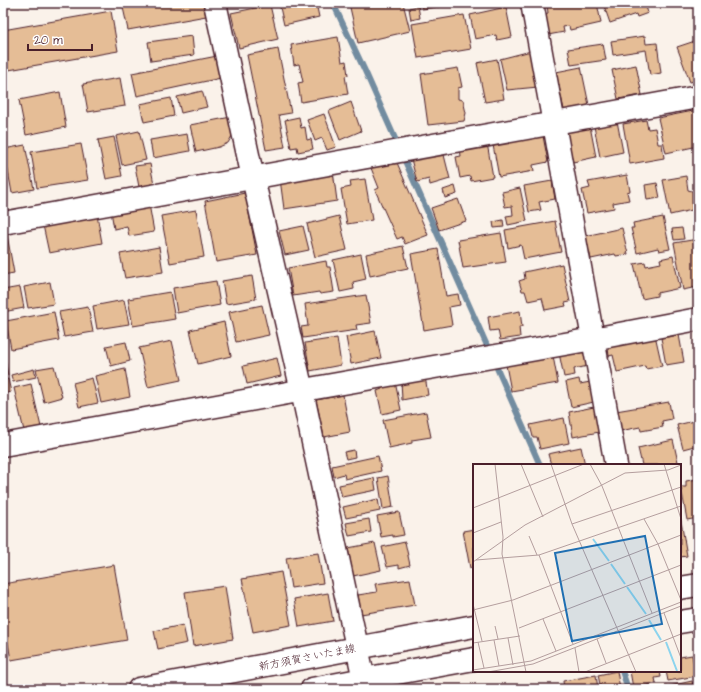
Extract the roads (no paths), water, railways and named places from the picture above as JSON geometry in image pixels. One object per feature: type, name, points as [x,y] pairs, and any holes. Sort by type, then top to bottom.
[{"type":"street","points":[[215,3],[253,178],[302,391],[365,684]]},
{"type":"street","points":[[532,3],[616,464]]},
{"type":"street","points":[[3,223],[698,97]]},
{"type":"street","points":[[3,445],[698,319]]},
{"type":"street","points":[[681,588],[698,584]]},
{"type":"street","points":[[681,622],[698,619]]},
{"type":"street","name":"新方須賀さいたま線","points":[[140,689],[473,626]]},
{"type":"street","points":[[312,689],[365,684],[473,659]]},
{"type":"waterway","points":[[333,3],[365,71],[540,464]]},
{"type":"waterway","points":[[622,672],[628,689]]}]
